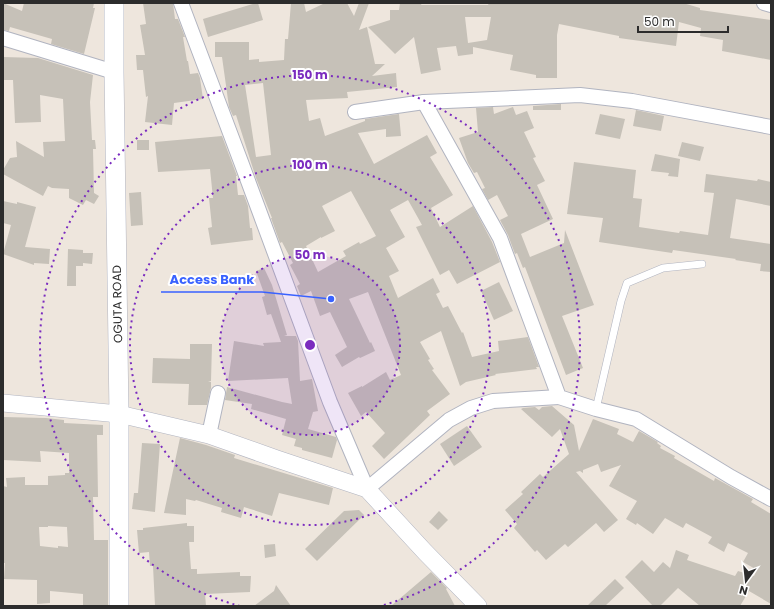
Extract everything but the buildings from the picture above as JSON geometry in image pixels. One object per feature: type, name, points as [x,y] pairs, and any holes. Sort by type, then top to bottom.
[{"type":"main road","name":"OGUTA ROAD","points":[[114,3],[119,414],[119,606]]},
{"type":"street","points":[[181,3],[330,402],[367,489],[425,552],[478,606]]},
{"type":"street","points":[[764,3],[771,4]]},
{"type":"street","points":[[3,38],[114,72]]},
{"type":"street","points":[[355,112],[424,102],[580,95],[632,101],[771,127]]},
{"type":"street","points":[[424,102],[500,238],[559,397]]},
{"type":"street","points":[[209,435],[218,392]]},
{"type":"street","points":[[367,489],[449,420],[471,408],[493,401],[559,397],[596,409],[636,419],[731,477],[771,499]]},
{"type":"street","points":[[3,403],[119,414],[209,435],[367,489]]},
{"type":"lane","points":[[596,409],[621,301],[627,283],[663,268],[702,264]]},
{"type":"place","name":"Access Bank","points":[[331,299]]}]
